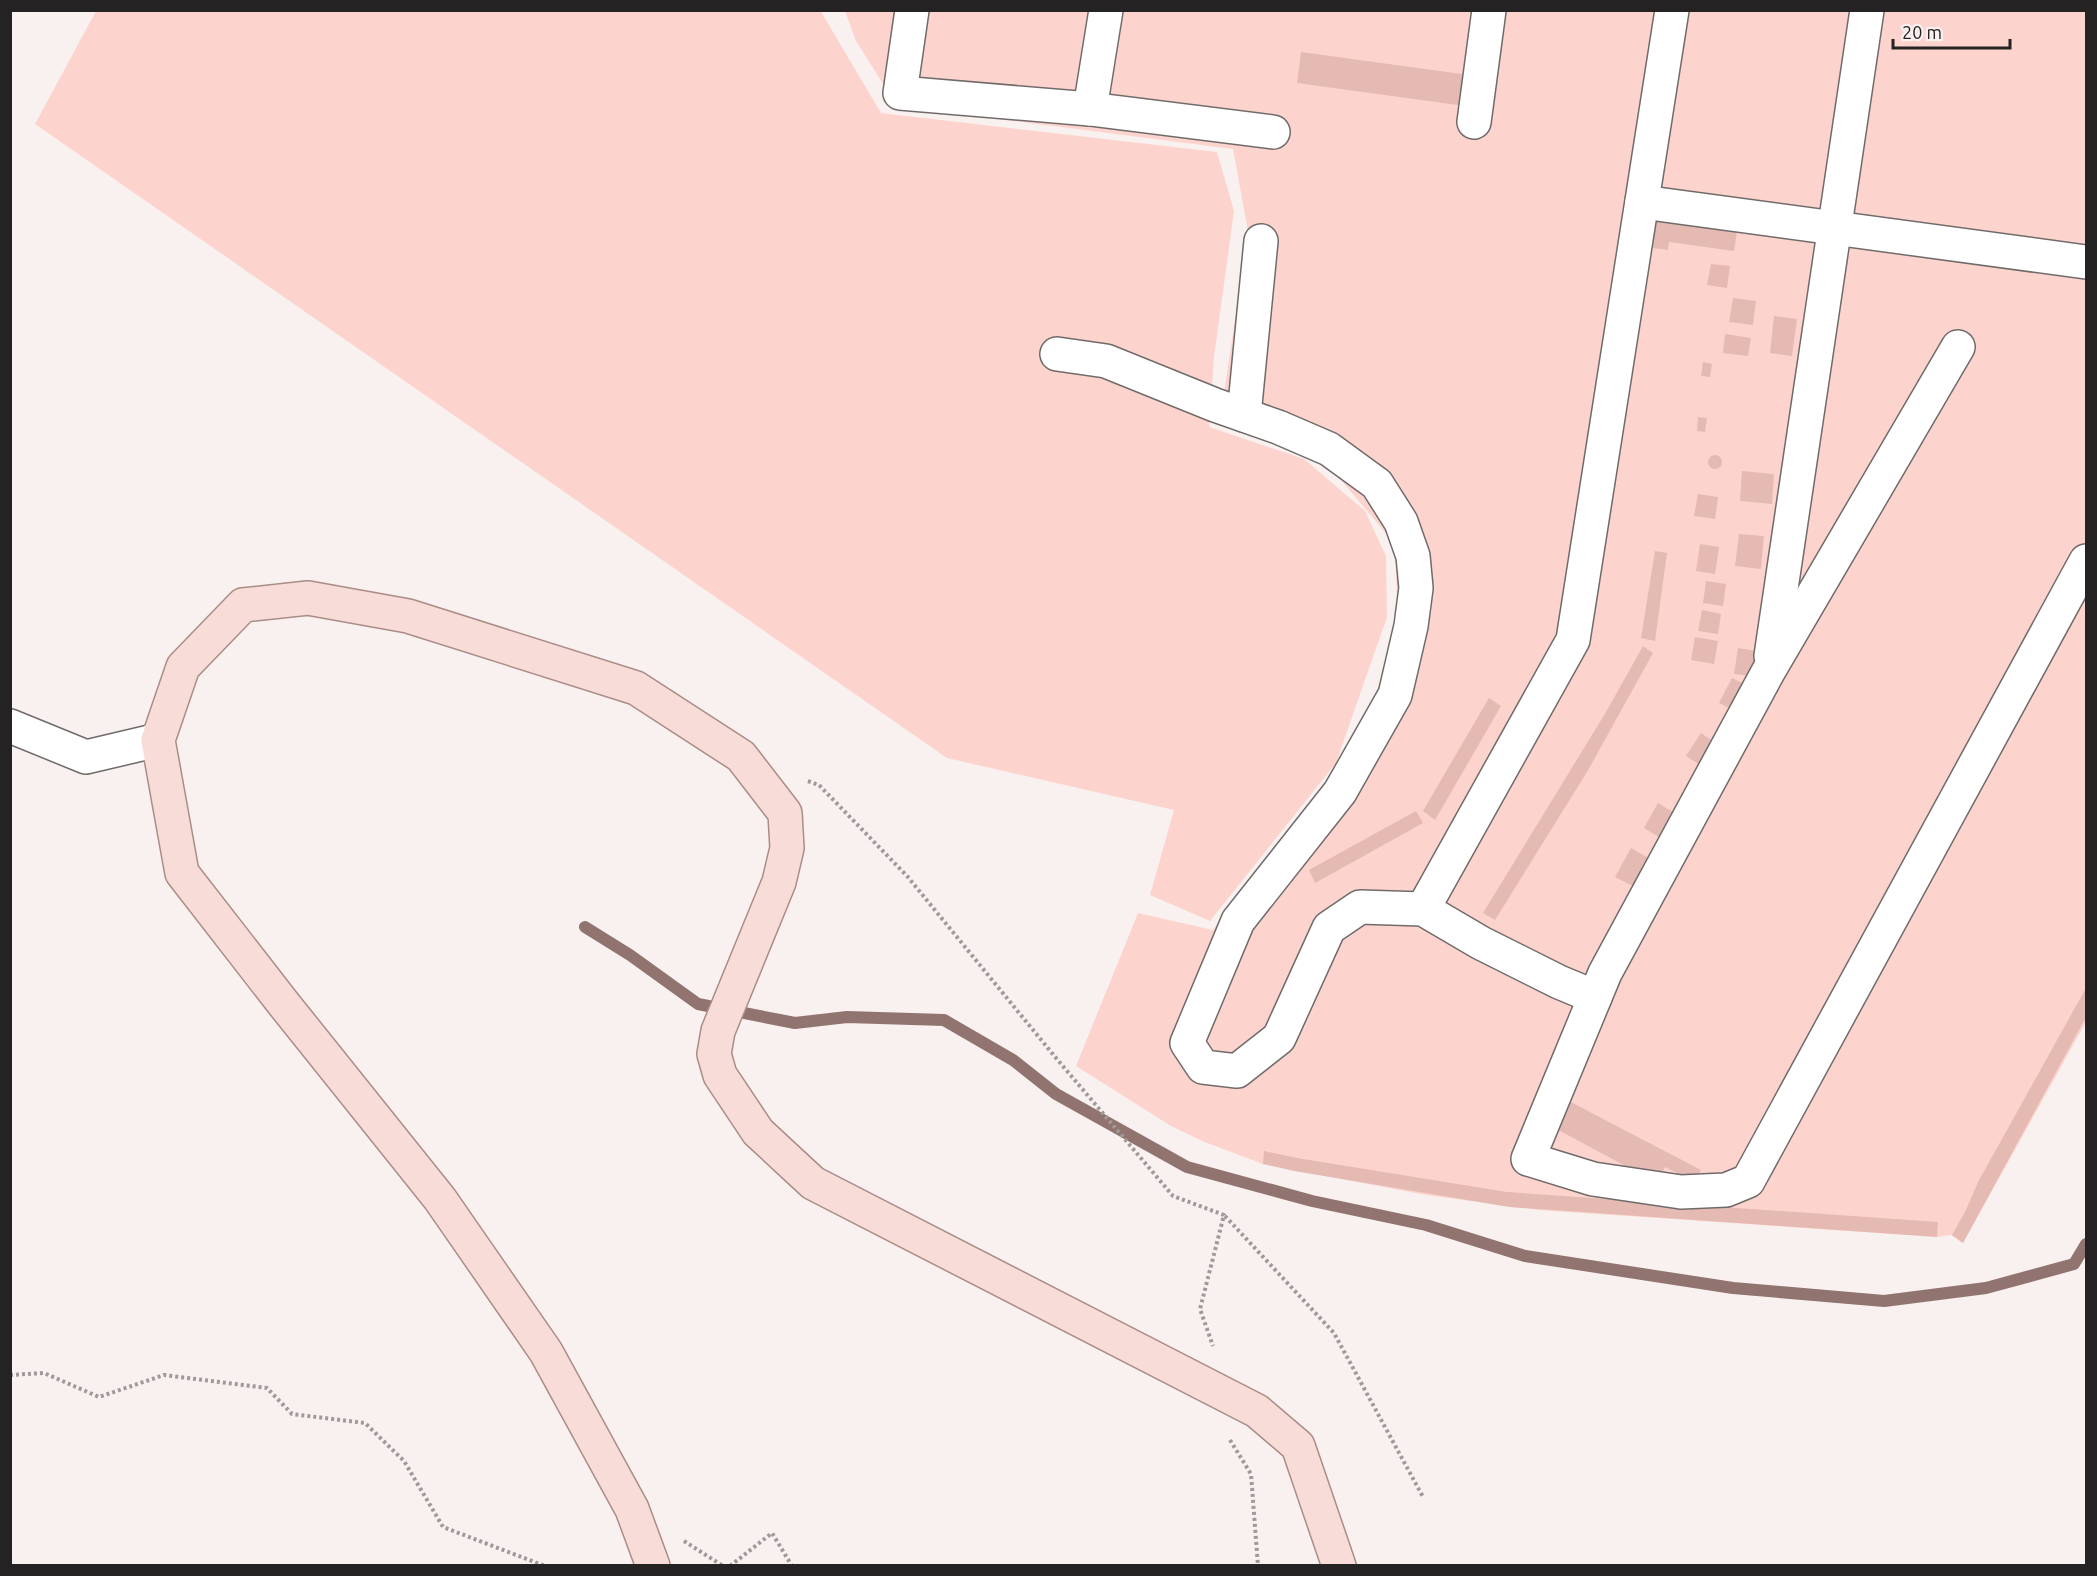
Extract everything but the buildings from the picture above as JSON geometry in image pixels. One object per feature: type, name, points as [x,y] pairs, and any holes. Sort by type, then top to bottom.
[{"type":"main road","points":[[654,1566],[632,1509],[546,1352],[440,1199],[282,1003],[182,873],[158,740],[183,667],[243,605],[308,597],[408,616],[636,688],[741,756],[785,813],[787,848],[779,882],[718,1031],[714,1054],[720,1075],[758,1132],[813,1183],[1257,1411],[1298,1446],[1339,1566]]},
{"type":"street","points":[[912,10],[900,93],[1090,109],[1273,132]]},
{"type":"street","points":[[1090,109],[1106,10]]},
{"type":"street","points":[[1474,122],[1489,10]]},
{"type":"street","points":[[1423,909],[1573,640],[1672,10]]},
{"type":"street","points":[[1768,672],[1867,10]]},
{"type":"street","points":[[1642,202],[2086,262]]},
{"type":"street","points":[[1244,415],[1261,241]]},
{"type":"street","points":[[1958,347],[1768,672],[1605,973],[1528,1159],[1593,1179],[1681,1192],[1726,1190],[1748,1181],[2086,561]]},
{"type":"street","points":[[1057,354],[1106,361],[1329,449],[1377,484],[1401,522],[1413,556],[1416,588],[1411,626],[1395,695],[1340,792],[1238,921],[1187,1043],[1203,1066],[1237,1071],[1279,1038],[1329,928],[1360,907],[1423,909],[1481,943],[1559,982],[1595,997]]},
{"type":"street","points":[[10,726],[86,757],[158,740]]},
{"type":"path","points":[[808,781],[819,785],[907,876],[1173,1196],[1224,1215],[1334,1333],[1423,1497]]},
{"type":"path","points":[[1224,1215],[1200,1309],[1232,1398],[1224,1431],[1251,1474],[1258,1566]]},
{"type":"path","points":[[10,1376],[44,1373],[99,1397],[164,1375],[267,1388],[292,1414],[365,1423],[404,1461],[443,1527],[545,1566]]},
{"type":"path","points":[[730,1566],[772,1533],[792,1566]]},
{"type":"shaded area","points":[[820,10],[881,113],[1217,152],[1234,211],[1214,357],[1209,427],[1304,459],[1365,511],[1386,556],[1387,617],[1336,763],[1210,921],[1150,895],[1174,810],[947,758],[35,124],[96,11]]},
{"type":"shaded area","points":[[845,11],[2086,11],[2086,1022],[1963,1243],[1951,1235],[1937,1237],[1539,1210],[1426,1195],[1263,1164],[1202,1141],[1171,1126],[1076,1066],[1138,913],[1213,930],[1319,800],[1367,719],[1398,630],[1395,544],[1324,460],[1220,421],[1248,231],[1233,149],[897,106],[856,41]]},
{"type":"waterway","points":[[585,927],[630,955],[698,1004],[795,1023],[847,1017],[944,1020],[1013,1060],[1056,1094],[1187,1167],[1312,1201],[1426,1225],[1525,1256],[1733,1288],[1884,1301],[1986,1288],[2074,1264],[2086,1244]]}]
